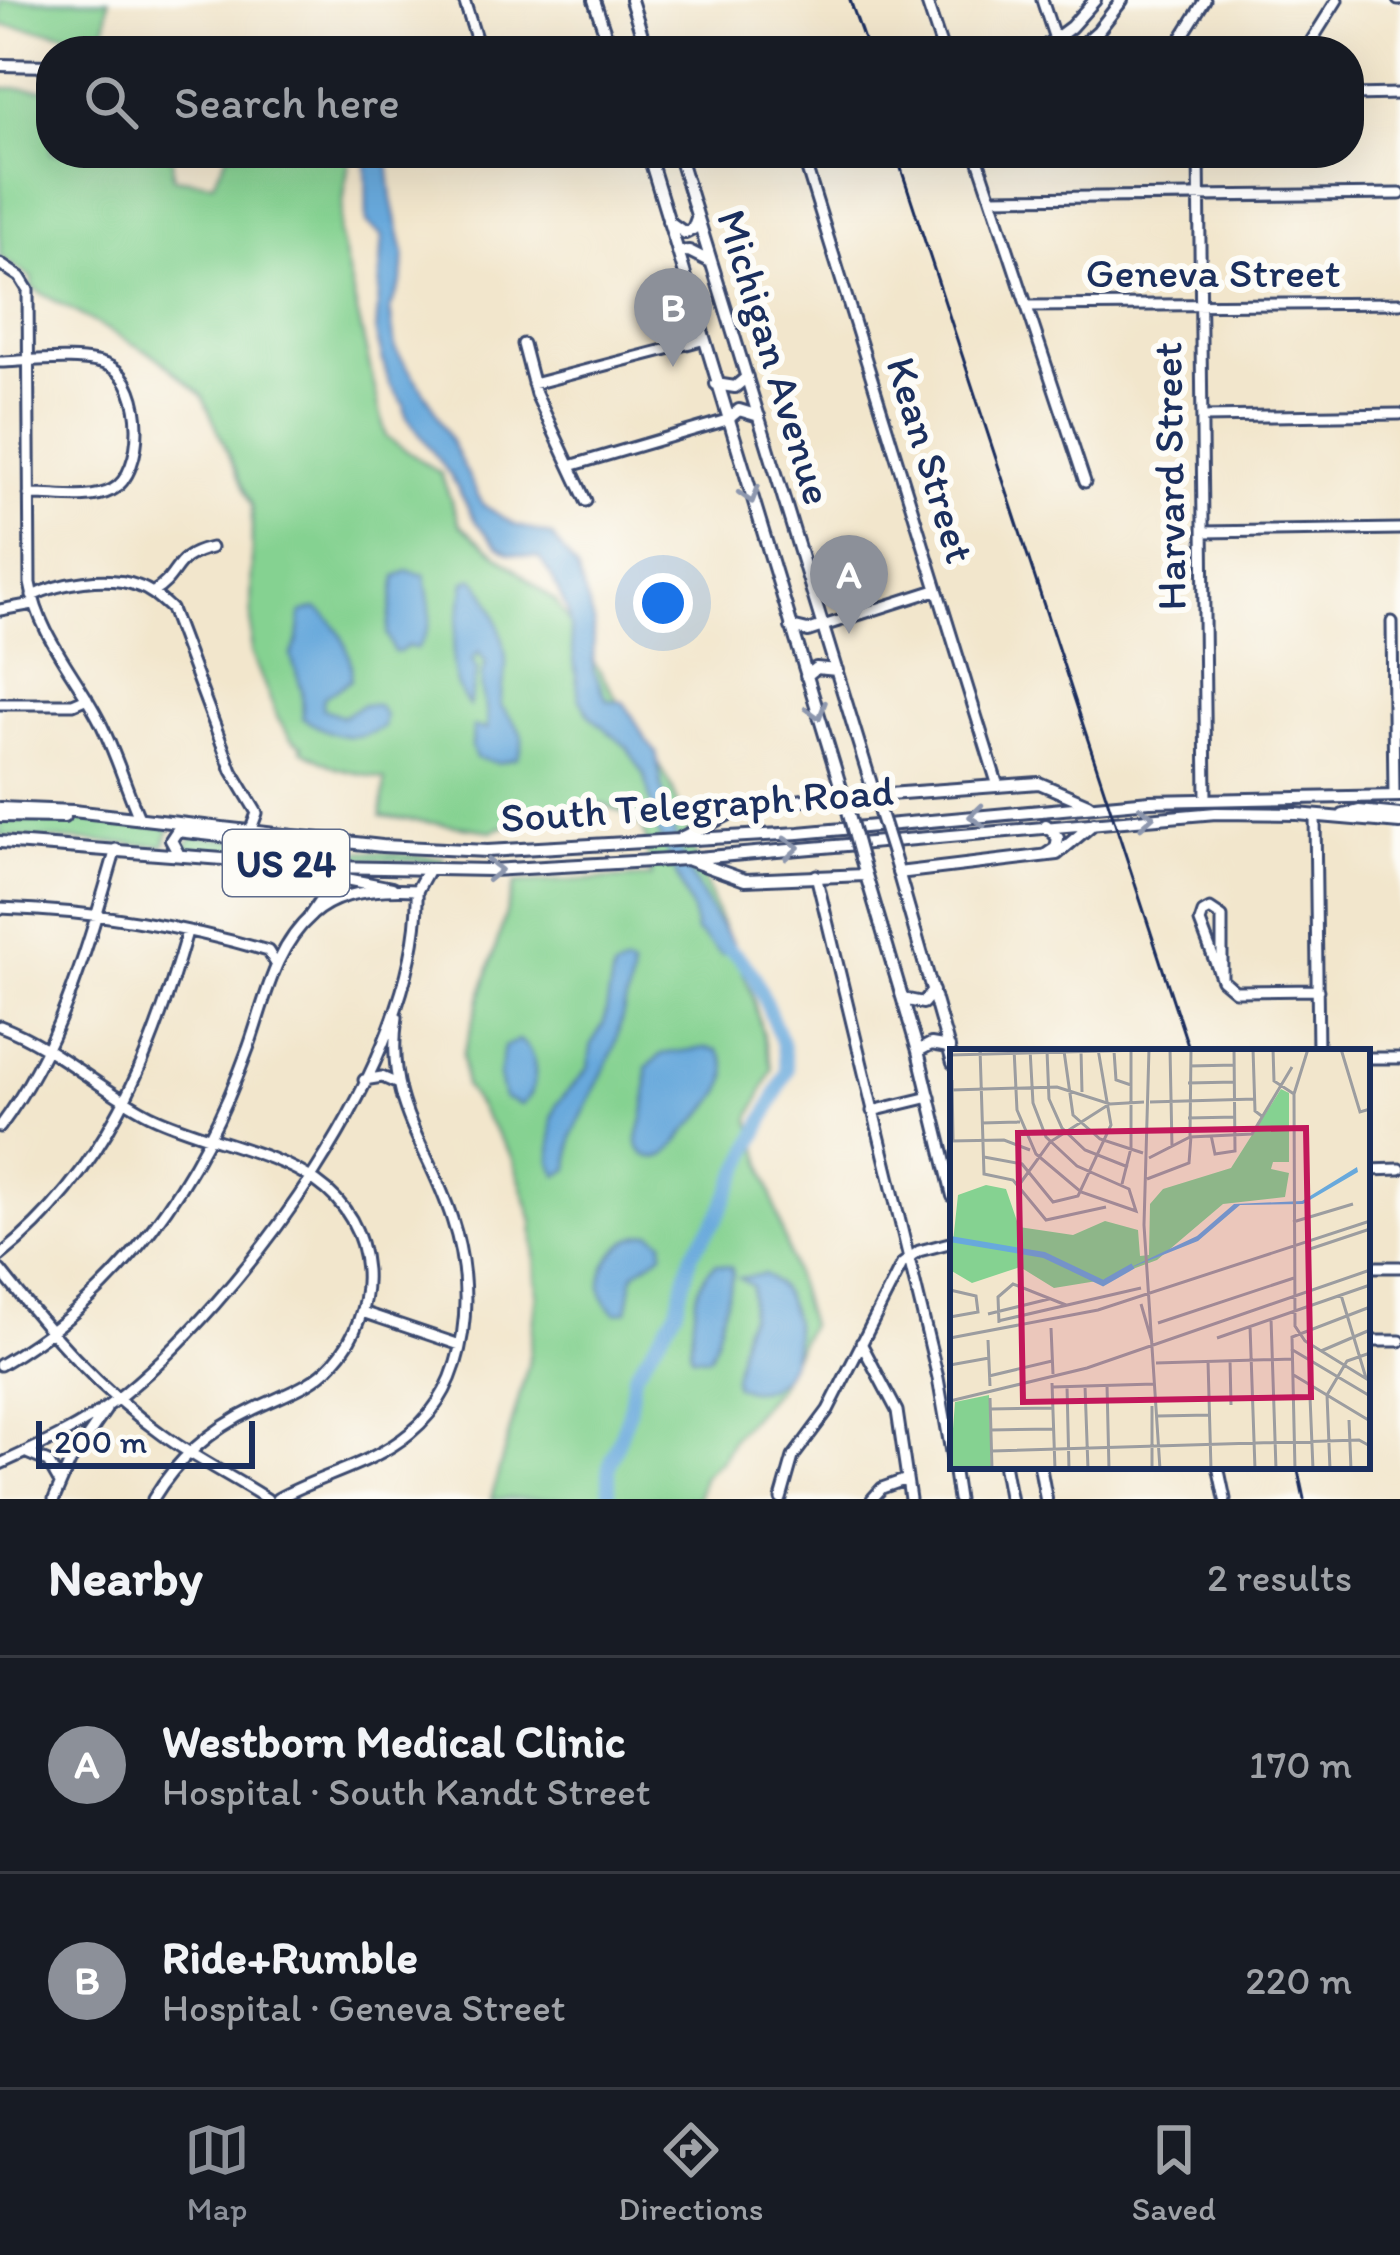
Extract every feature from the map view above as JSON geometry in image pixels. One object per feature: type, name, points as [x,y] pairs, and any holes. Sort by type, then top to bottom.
[{"type":"main road","points":[[594,0],[606,36]]},
{"type":"main road","points":[[631,0],[642,36]]},
{"type":"main road","points":[[1065,36],[1095,0]]},
{"type":"main road","points":[[1093,36],[1122,0]]},
{"type":"main road","points":[[0,64],[36,65]]},
{"type":"main road","name":"Michigan Avenue","points":[[652,168],[843,794],[950,1171]]},
{"type":"main road","name":"Michigan Avenue","points":[[683,168],[950,1051]]},
{"type":"main road","points":[[668,221],[685,233],[696,225],[697,215]]},
{"type":"main road","points":[[679,252],[688,250],[711,262]]},
{"type":"main road","points":[[716,384],[735,387],[747,377]]},
{"type":"main road","points":[[727,421],[740,410],[759,416]]},
{"type":"main road","points":[[791,627],[808,631],[823,626]]},
{"type":"main road","points":[[806,676],[816,668],[837,670]]},
{"type":"main road","points":[[1028,783],[1047,794],[1041,811]]},
{"type":"main road","points":[[875,795],[1028,783],[1046,784],[1097,805]]},
{"type":"main road","points":[[677,840],[726,814],[843,794]]},
{"type":"main road","points":[[1315,816],[1322,796]]},
{"type":"main road","name":"South Telegraph Road","points":[[0,812],[97,813],[322,839],[487,850],[750,836],[1097,805],[1397,796]]},
{"type":"main road","points":[[750,836],[736,824],[751,808]]},
{"type":"main road","name":"South Telegraph Road","points":[[0,842],[428,870],[686,859],[1216,813],[1334,818],[1359,811],[1400,819]]},
{"type":"main road","points":[[898,873],[1063,851],[1097,821]]},
{"type":"main road","points":[[1044,855],[1058,844],[1046,825]]},
{"type":"main road","points":[[179,854],[172,846],[172,835],[185,830],[283,843],[322,839]]},
{"type":"main road","points":[[747,852],[741,868],[754,880]]},
{"type":"main road","points":[[686,859],[735,878],[754,880],[865,875]]},
{"type":"main road","points":[[283,863],[323,876],[392,888]]},
{"type":"main road","points":[[417,890],[428,870]]},
{"type":"main road","points":[[310,916],[327,891],[323,876]]},
{"type":"main road","points":[[903,999],[923,1004],[933,991]]},
{"type":"main road","points":[[918,1052],[931,1043],[949,1047]]},
{"type":"main road","points":[[1038,1469],[1046,1499]]},
{"type":"main road","points":[[1007,1470],[1010,1499]]},
{"type":"street","points":[[464,0],[475,36]]},
{"type":"street","points":[[926,0],[938,36]]},
{"type":"street","points":[[1042,0],[1054,36]]},
{"type":"street","points":[[1182,36],[1205,0]]},
{"type":"street","points":[[1314,36],[1337,0]]},
{"type":"street","points":[[1364,95],[1400,94]]},
{"type":"street","name":"Kean Street","points":[[807,168],[998,786]]},
{"type":"street","points":[[981,168],[1085,482]]},
{"type":"street","name":"Harvard Street","points":[[1199,168],[1206,799]]},
{"type":"street","points":[[991,198],[1400,194]]},
{"type":"street","points":[[0,264],[26,285],[33,600],[50,642],[110,744],[140,818]]},
{"type":"street","name":"Geneva Street","points":[[1027,306],[1400,303]]},
{"type":"street","points":[[533,384],[702,340]]},
{"type":"street","points":[[523,344],[533,384],[586,501]]},
{"type":"street","points":[[0,362],[96,361],[115,369],[133,391],[133,466],[114,489],[93,495],[29,495]]},
{"type":"street","points":[[1202,417],[1400,414]]},
{"type":"street","points":[[570,466],[727,421]]},
{"type":"street","points":[[1203,532],[1400,530]]},
{"type":"street","points":[[152,593],[170,578],[180,560],[211,548]]},
{"type":"street","points":[[170,578],[171,609],[232,771],[256,813],[251,830]]},
{"type":"street","points":[[0,610],[33,600],[46,587],[117,581],[152,593],[171,609]]},
{"type":"street","points":[[823,626],[936,590]]},
{"type":"street","points":[[1392,622],[1397,796]]},
{"type":"street","points":[[0,704],[73,704],[87,698]]},
{"type":"street","points":[[1315,816],[1318,1049]]},
{"type":"street","points":[[0,1127],[48,1052],[71,996],[116,849]]},
{"type":"street","points":[[817,875],[944,1402],[950,1444]]},
{"type":"street","points":[[0,1366],[98,1294],[177,1194],[209,1138],[286,946],[310,916],[347,896],[392,888],[417,890],[417,934],[398,1006],[394,1046],[410,1129],[457,1233],[465,1288],[460,1345],[444,1392],[412,1432],[382,1451],[277,1499]]},
{"type":"street","points":[[0,908],[97,914],[188,932],[270,952],[276,960],[275,970]]},
{"type":"street","points":[[1222,980],[1222,917],[1210,910],[1203,913],[1201,922],[1222,980],[1235,991],[1318,990]]},
{"type":"street","points":[[0,1256],[66,1192],[125,1101],[150,1051],[188,932]]},
{"type":"street","points":[[0,1464],[113,1402],[187,1334],[230,1286],[311,1176],[364,1081],[398,1006]]},
{"type":"street","points":[[0,1026],[125,1101],[311,1176],[338,1201],[357,1232],[366,1272],[362,1312],[346,1346],[322,1374],[235,1419],[189,1453],[152,1499]]},
{"type":"street","points":[[364,1081],[382,1077],[398,1084]]},
{"type":"street","points":[[872,1111],[930,1097]]},
{"type":"street","points":[[1370,1170],[1400,1169]]},
{"type":"street","points":[[781,1499],[793,1457],[828,1410],[909,1256],[950,1243]]},
{"type":"street","points":[[0,1270],[113,1402],[267,1499]]},
{"type":"street","points":[[362,1312],[460,1345]]},
{"type":"street","points":[[861,1343],[897,1411],[910,1499]]},
{"type":"street","points":[[850,1366],[874,1367]]},
{"type":"street","points":[[54,1499],[113,1402]]},
{"type":"street","points":[[25,1453],[48,1462],[60,1483]]},
{"type":"street","points":[[954,1469],[958,1499]]},
{"type":"street","points":[[1219,1469],[1225,1499]]},
{"type":"street","points":[[872,1499],[882,1488],[907,1479]]},
{"type":"green space","points":[[0,0],[109,0],[104,36],[0,25]]},
{"type":"green space","points":[[0,88],[36,89],[36,168],[173,168],[173,178],[213,183],[220,168],[348,168],[339,233],[386,437],[441,474],[460,525],[556,602],[671,785],[711,898],[751,991],[772,1069],[750,1119],[809,1325],[778,1387],[703,1477],[698,1499],[491,1499],[528,1365],[537,1293],[533,1221],[512,1157],[465,1086],[463,1055],[515,883],[651,877],[644,830],[633,817],[605,805],[579,804],[542,812],[492,831],[381,816],[385,780],[336,768],[301,750],[278,719],[251,652],[252,506],[202,395],[157,357],[32,288],[32,278],[0,257]]},
{"type":"green space","points":[[0,819],[96,820],[170,828],[164,846],[0,836]]},
{"type":"green space","points":[[192,836],[444,858],[444,863],[184,848]]},
{"type":"water","points":[[366,168],[389,168],[404,254],[402,281],[390,309],[395,349],[432,404],[483,505],[515,525],[552,536],[577,570],[594,622],[593,670],[607,700],[623,702],[656,752],[681,852],[703,898],[733,943],[722,954],[696,932],[692,911],[658,831],[644,774],[627,747],[590,716],[579,697],[568,613],[552,577],[539,558],[509,553],[476,522],[389,383],[376,334],[383,236],[367,223]]},
{"type":"water","points":[[408,571],[425,575],[430,621],[417,649],[408,646],[394,652],[387,634],[396,576]]},
{"type":"water","points":[[472,578],[497,618],[506,667],[500,705],[522,742],[517,758],[498,763],[476,758],[472,748],[473,727],[487,729],[488,721],[482,682],[486,663],[479,652],[472,660],[477,670],[469,706],[455,676],[456,630],[465,582]]},
{"type":"water","points":[[316,608],[338,630],[351,670],[351,680],[324,697],[322,708],[342,717],[362,705],[378,705],[385,716],[383,727],[362,735],[342,735],[303,718],[302,690],[291,656],[301,613]]},
{"type":"water","points":[[626,965],[632,968],[632,977],[614,1049],[572,1136],[569,1169],[558,1176],[551,1162],[552,1119],[557,1104],[588,1068],[592,1043],[604,1023],[613,971]]},
{"type":"water","points":[[519,1040],[531,1054],[535,1073],[532,1091],[521,1105],[504,1098],[499,1076],[504,1047]]},
{"type":"water","points":[[717,1050],[724,1061],[727,1071],[721,1092],[668,1152],[656,1158],[647,1156],[638,1141],[647,1067],[662,1054]]},
{"type":"water","points":[[651,1233],[663,1241],[663,1253],[637,1271],[627,1311],[616,1313],[602,1290],[606,1264],[625,1243]]},
{"type":"water","points":[[716,1264],[731,1267],[733,1274],[709,1357],[692,1356],[698,1291]]},
{"type":"water","points":[[764,1274],[780,1288],[790,1307],[793,1351],[787,1370],[775,1384],[758,1390],[735,1386],[734,1377],[750,1316],[752,1286],[740,1278]]},
{"type":"waterway","points":[[609,1499],[609,1467],[629,1412],[634,1375],[676,1311],[692,1253],[717,1218],[787,1071],[782,1042],[754,975],[713,937]]},
{"type":"railway","points":[[850,0],[863,36]]},
{"type":"railway","points":[[901,168],[1189,1049]]},
{"type":"railway","points":[[1298,1469],[1304,1499]]},
{"type":"place","name":"Ride+Rumble","points":[[673,367]]},
{"type":"place","name":"Westborn Medical Clinic","points":[[849,634]]}]
